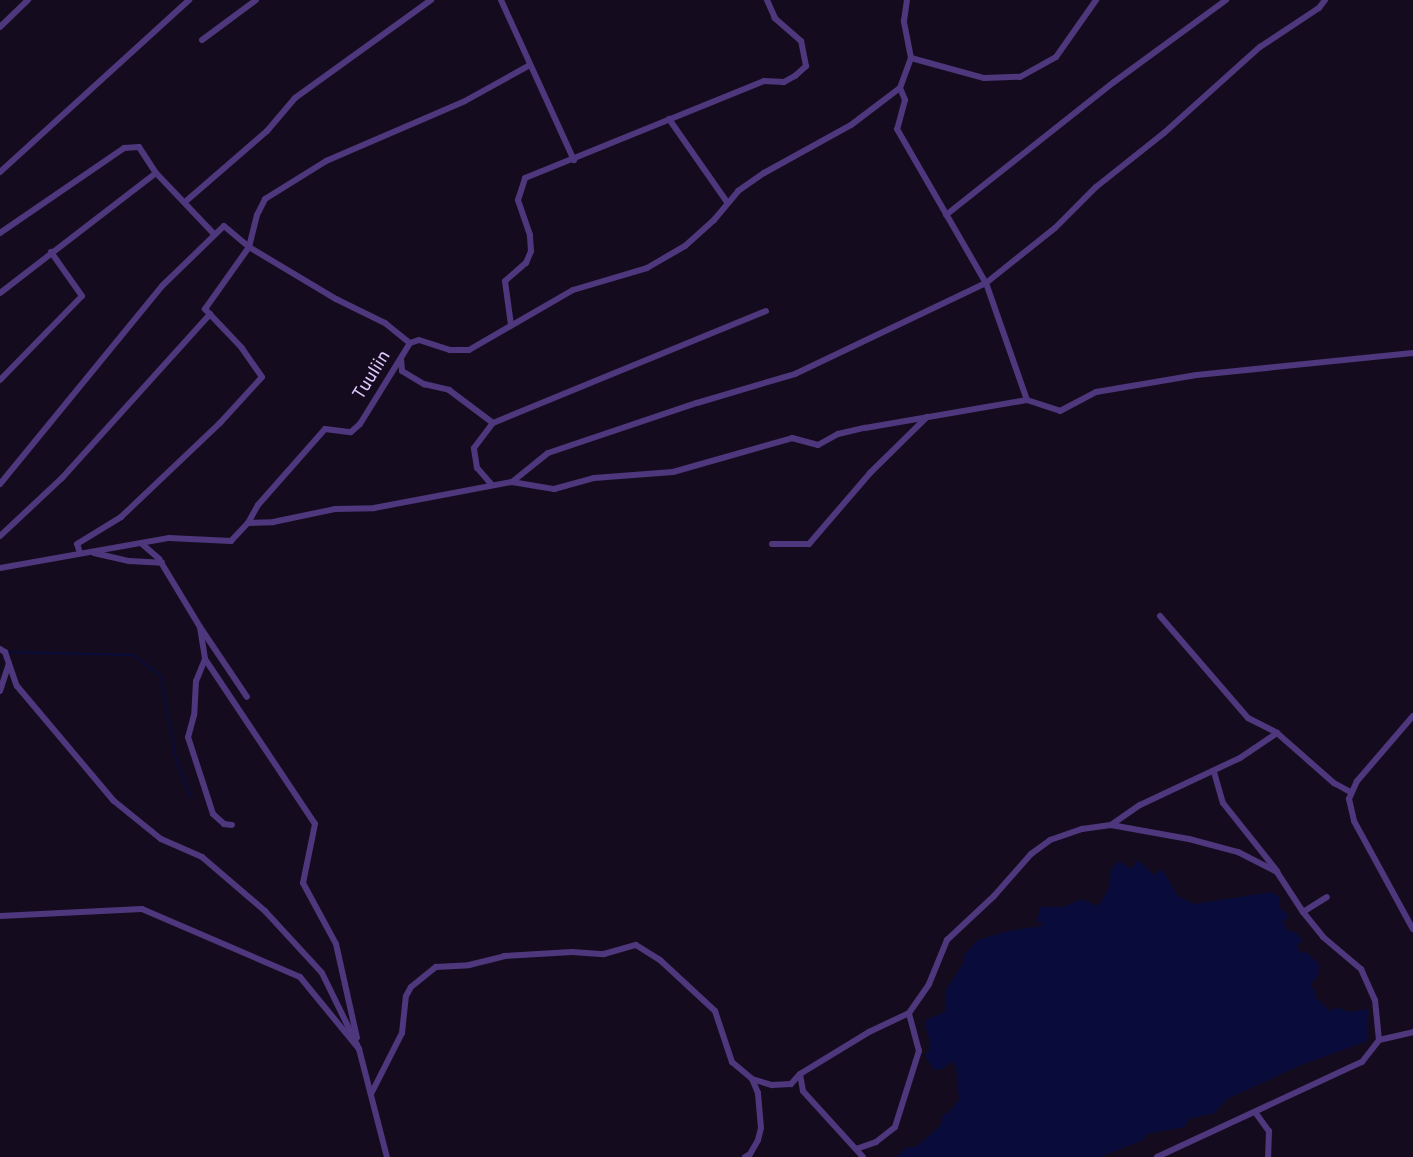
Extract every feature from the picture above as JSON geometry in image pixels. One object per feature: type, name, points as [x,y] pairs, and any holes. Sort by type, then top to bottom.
[{"type":"street","points":[[0,27],[28,0]]},
{"type":"street","points":[[0,172],[189,0]]},
{"type":"street","points":[[202,40],[256,0]]},
{"type":"street","points":[[185,202],[267,132],[295,98],[431,0]]},
{"type":"street","points":[[501,0],[574,160]]},
{"type":"street","points":[[511,324],[505,282],[526,263],[531,251],[530,235],[518,200],[525,178],[574,160],[764,81],[784,82],[806,66],[801,41],[775,18],[767,0]]},
{"type":"street","points":[[0,484],[162,286],[224,226],[250,247],[336,299],[385,322],[410,343],[419,340],[450,350],[469,350],[511,324],[573,290],[647,268],[685,246],[714,220],[727,202],[764,173],[851,125],[900,88],[911,58],[904,21],[907,0]]},
{"type":"street","points":[[911,58],[984,78],[1020,77],[1056,57],[1096,0]]},
{"type":"street","points":[[946,215],[1114,82],[1226,0]]},
{"type":"street","points":[[512,482],[548,453],[697,403],[795,374],[986,283],[1055,228],[1096,188],[1164,133],[1260,47],[1319,8],[1325,0]]},
{"type":"street","points":[[80,553],[78,544],[121,517],[262,378],[242,348],[204,309],[250,247],[257,216],[265,199],[326,161],[464,101],[530,65]]},
{"type":"street","points":[[900,88],[905,100],[897,129],[986,283],[1027,400]]},
{"type":"street","points":[[669,119],[727,202]]},
{"type":"street","points":[[0,233],[124,148],[139,147],[156,173],[214,234]]},
{"type":"street","points":[[0,293],[156,173]]},
{"type":"street","points":[[0,380],[82,296],[51,252]]},
{"type":"street","points":[[492,485],[477,468],[474,448],[493,423],[766,311]]},
{"type":"street","points":[[0,536],[62,478],[63,474],[210,314]]},
{"type":"street","name":"Tuuliin","points":[[248,523],[258,505],[325,429],[351,432],[360,424],[410,343]]},
{"type":"street","points":[[0,568],[179,537],[231,540],[248,523],[274,522],[335,509],[374,508],[512,482],[554,489],[594,478],[674,472],[792,438],[818,445],[838,434],[1027,400],[1060,411],[1096,392],[1179,378],[1413,353]]},
{"type":"street","points":[[401,360],[402,372],[424,384],[449,390],[493,423]]},
{"type":"street","points":[[772,544],[809,544],[870,473],[927,417]]},
{"type":"street","points":[[142,544],[162,563],[200,627],[247,698]]},
{"type":"street","points":[[88,552],[129,561],[162,563]]},
{"type":"street","points":[[1160,616],[1248,718],[1277,733],[1334,784],[1350,792]]},
{"type":"street","points":[[200,627],[204,659],[315,824],[303,883],[336,944],[359,1049],[387,1157]]},
{"type":"street","points":[[0,649],[9,663],[18,686],[114,801],[161,839],[202,857],[265,911],[322,972],[359,1049]]},
{"type":"street","points":[[204,659],[196,681],[194,715],[188,738],[214,814],[224,824],[232,825]]},
{"type":"street","points":[[0,690],[9,663]]},
{"type":"street","points":[[1413,716],[1350,792],[1352,816],[1413,929]]},
{"type":"street","points":[[1111,825],[1140,805],[1214,772],[1277,733]]},
{"type":"street","points":[[1214,772],[1223,803],[1277,872],[1303,912],[1323,937],[1361,968],[1375,1000],[1380,1040]]},
{"type":"street","points":[[791,1084],[800,1074],[862,1036],[909,1014],[929,984],[947,940],[994,896],[1031,854],[1050,840],[1082,829],[1111,825],[1189,838],[1238,852],[1277,872]]},
{"type":"street","points":[[1303,912],[1327,897]]},
{"type":"street","points":[[0,916],[142,909],[300,977],[359,1049]]},
{"type":"street","points":[[371,1094],[402,1033],[406,996],[411,987],[436,967],[470,965],[504,956],[572,952],[604,954],[636,945],[660,960],[715,1010],[732,1062],[752,1079],[772,1085],[791,1084],[803,1091],[863,1157]]},
{"type":"street","points":[[856,1149],[876,1142],[895,1127],[919,1051],[909,1014]]},
{"type":"street","points":[[1157,1157],[1362,1062],[1380,1040],[1413,1032]]},
{"type":"street","points":[[800,1074],[803,1091]]},
{"type":"street","points":[[745,1157],[758,1140],[761,1128],[758,1093],[752,1079]]},
{"type":"street","points":[[758,1093],[772,1085]]},
{"type":"street","points":[[1255,1112],[1269,1131],[1268,1157]]},
{"type":"shaded area","points":[[1138,860],[1154,875],[1162,869],[1178,896],[1194,904],[1271,892],[1279,897],[1280,908],[1289,915],[1283,922],[1288,931],[1296,932],[1303,940],[1297,945],[1300,953],[1306,952],[1319,964],[1318,976],[1310,985],[1315,991],[1316,998],[1330,1011],[1337,1007],[1349,1012],[1367,1009],[1367,1041],[1299,1066],[1227,1099],[1215,1113],[1189,1119],[1184,1127],[1147,1134],[1143,1140],[1101,1157],[896,1157],[907,1147],[916,1147],[941,1125],[943,1114],[948,1113],[959,1100],[956,1067],[951,1061],[943,1069],[934,1070],[924,1055],[928,1053],[930,1042],[925,1025],[927,1019],[945,1012],[945,991],[964,962],[964,955],[978,940],[1008,931],[1042,926],[1043,922],[1037,923],[1040,907],[1063,907],[1081,899],[1099,906],[1109,887],[1111,869],[1119,861],[1131,869]]},
{"type":"waterway","points":[[7,652],[133,655],[161,676],[176,759],[191,796]]}]
